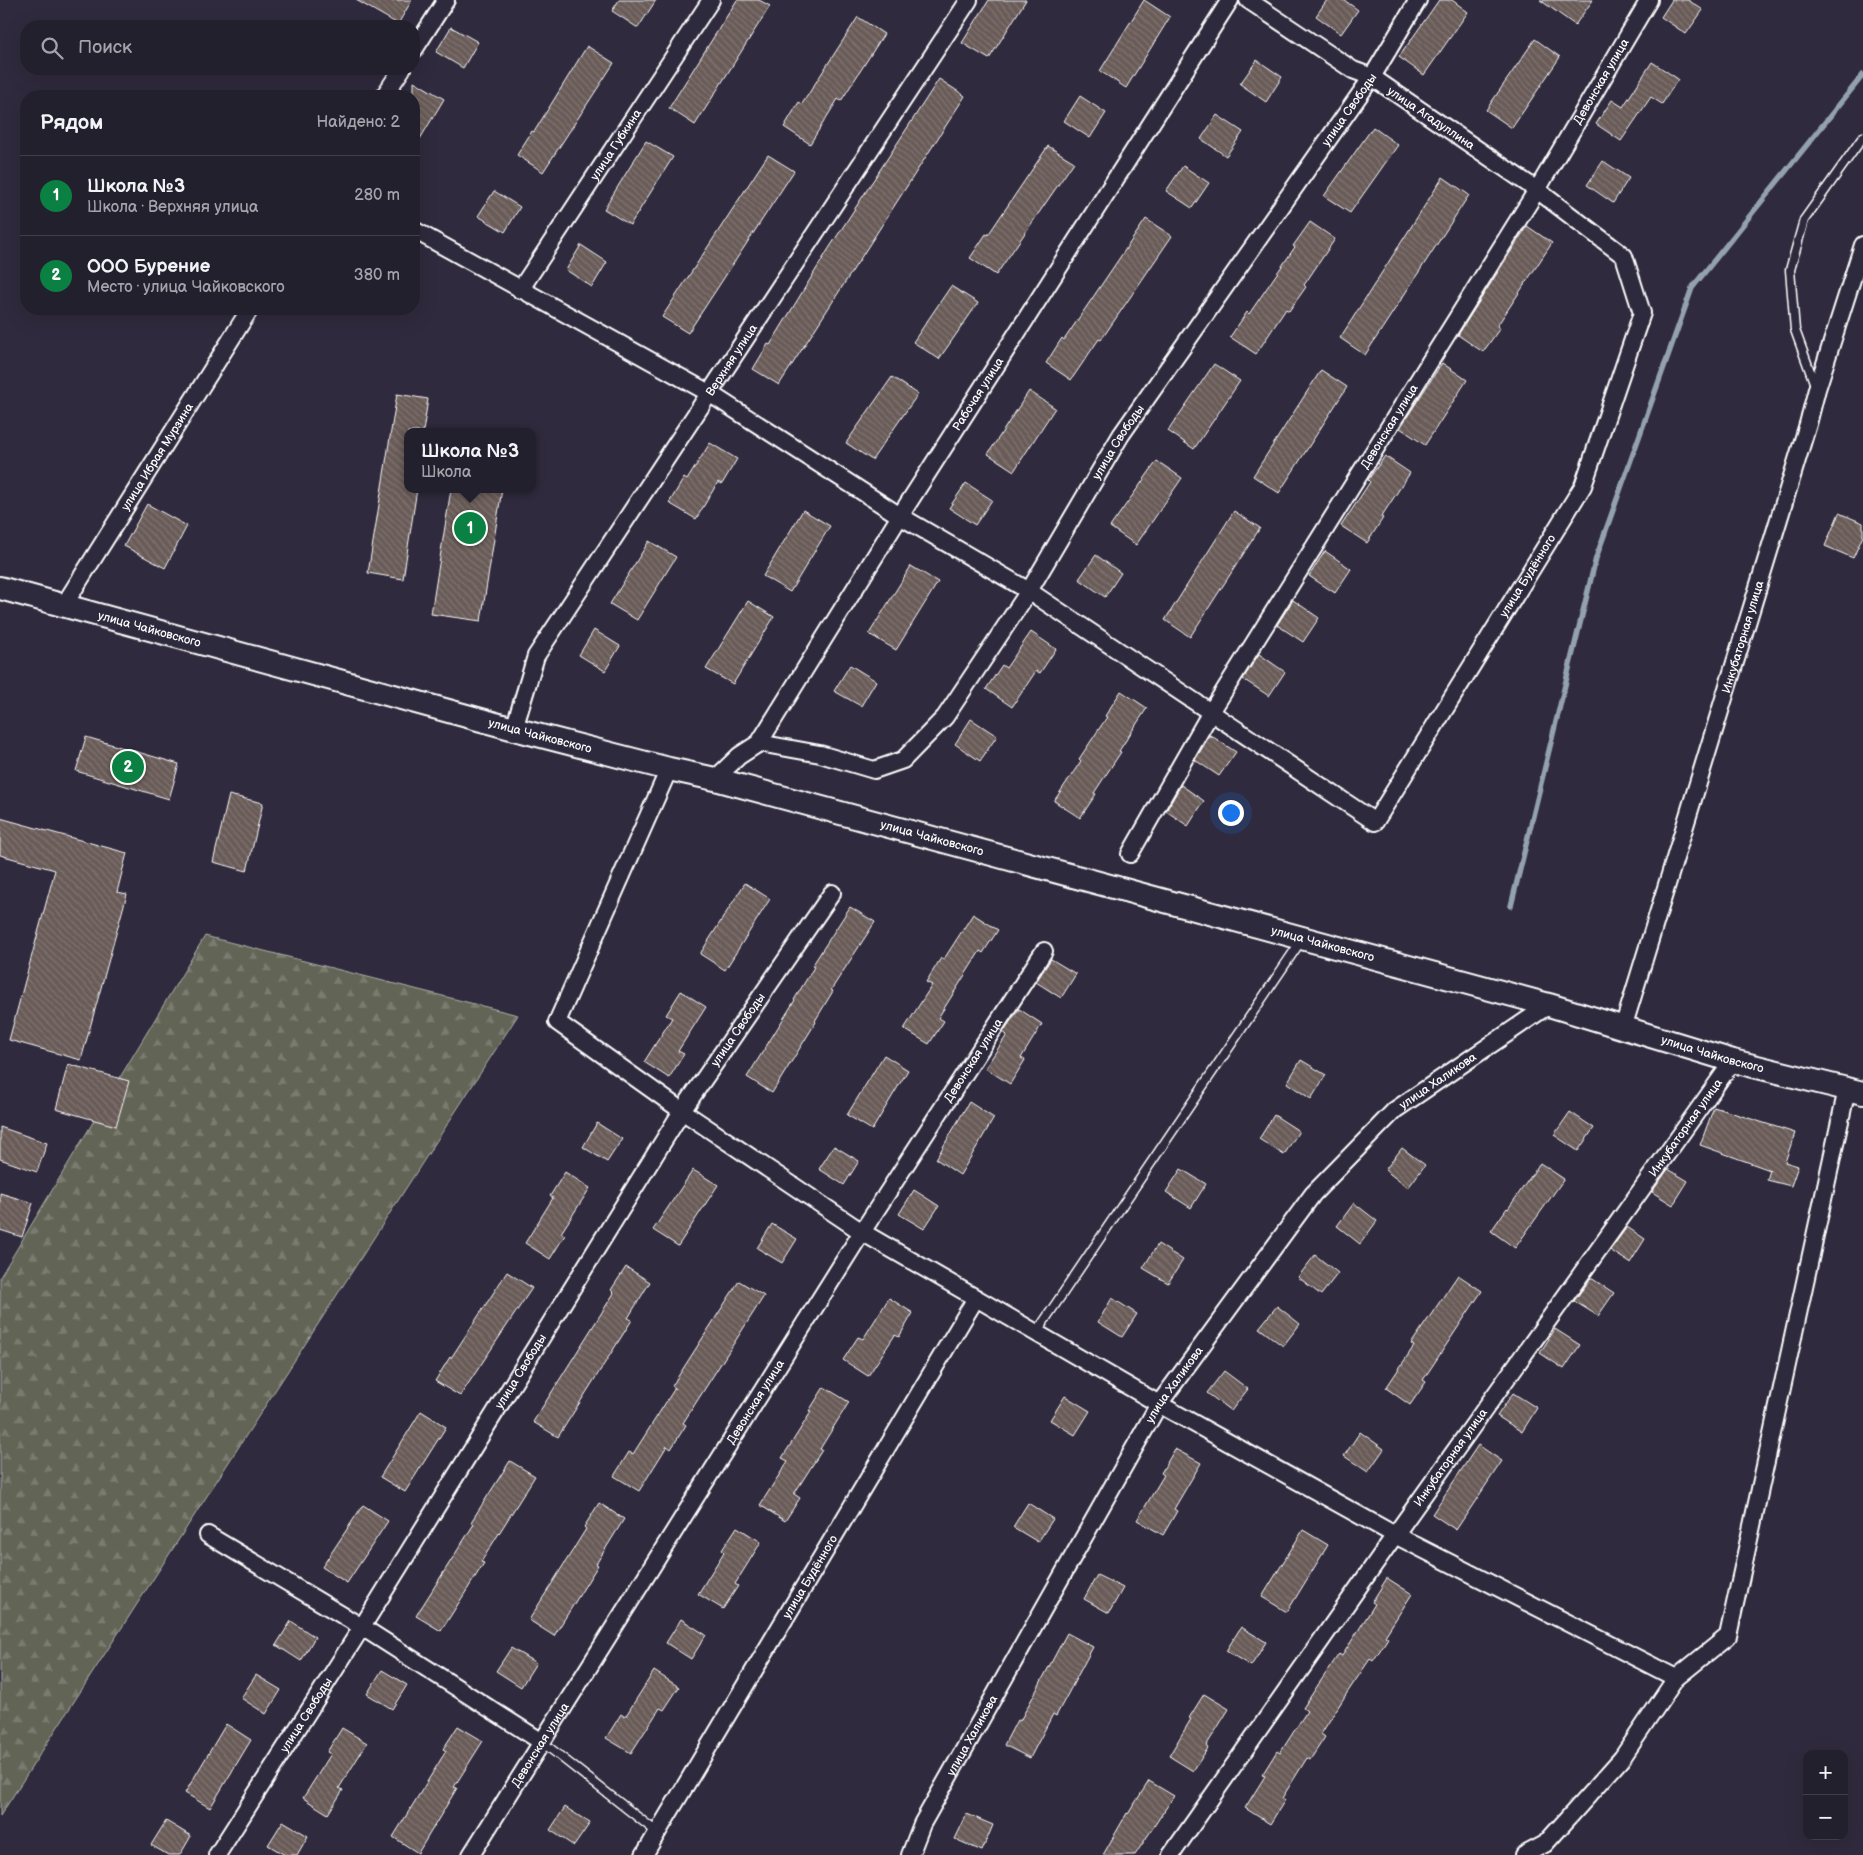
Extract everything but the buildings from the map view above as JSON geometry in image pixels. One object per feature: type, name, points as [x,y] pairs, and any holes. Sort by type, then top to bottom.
[{"type":"main road","name":"улица Чайковского","points":[[0,588],[514,729],[715,779],[1549,1005],[1733,1061],[1855,1091]]},
{"type":"street","points":[[420,41],[446,0]]},
{"type":"street","name":"улица Губкина","points":[[520,290],[711,0]]},
{"type":"street","name":"Верхняя улица","points":[[514,729],[536,656],[969,0]]},
{"type":"street","name":"Рабочая улица","points":[[715,779],[739,756],[759,743],[900,516],[1230,0]]},
{"type":"street","name":"улица Агадуллина","points":[[1248,0],[1353,70],[1372,77],[1537,190],[1624,256],[1642,313]]},
{"type":"street","name":"улица Свободы","points":[[759,743],[820,754],[874,770],[902,760],[945,717],[1029,591],[1121,435],[1372,77],[1418,0]]},
{"type":"street","name":"Девонская улица","points":[[1130,854],[1212,712],[1537,190],[1649,0]]},
{"type":"street","points":[[388,90],[398,75]]},
{"type":"street","points":[[420,233],[709,393],[900,516],[1029,591],[1212,712]]},
{"type":"street","name":"Инкубаторная улица","points":[[1624,1028],[1805,434],[1817,389],[1863,245]]},
{"type":"street","name":"улица Будённого","points":[[1212,712],[1375,822],[1583,486],[1642,313]]},
{"type":"street","name":"улица Ибрая Мурзина","points":[[64,605],[246,315]]},
{"type":"street","points":[[669,769],[557,1022],[682,1111],[862,1232],[1159,1404],[1395,1536],[1676,1678]]},
{"type":"street","name":"улица Свободы","points":[[217,1855],[362,1627],[682,1111],[832,893]]},
{"type":"street","name":"Девонская улица","points":[[471,1855],[862,1232],[1044,951]]},
{"type":"street","name":"улица Халикова","points":[[910,1855],[927,1816],[1159,1404],[1313,1194],[1395,1110],[1549,1005]]},
{"type":"street","name":"Инкубаторная улица","points":[[1171,1855],[1733,1061]]},
{"type":"street","points":[[1524,1855],[1546,1844],[1622,1758],[1676,1678],[1728,1636],[1855,1091]]},
{"type":"street","name":"улица Будённого","points":[[644,1855],[976,1298]]},
{"type":"street","points":[[208,1535],[362,1627],[542,1742]]},
{"type":"lane","points":[[1817,389],[1795,330],[1790,270],[1804,220],[1863,137]]},
{"type":"lane","points":[[1036,1333],[1303,939]]},
{"type":"lane","points":[[542,1742],[658,1833]]},
{"type":"green space","points":[[205,936],[518,1015],[0,1816],[0,1277]]},
{"type":"waterway","points":[[1511,906],[1596,558],[1692,288],[1863,75]]},
{"type":"place","name":"Школа №3","points":[[470,528]]},
{"type":"place","name":"ООО Бурение","points":[[128,767]]}]
